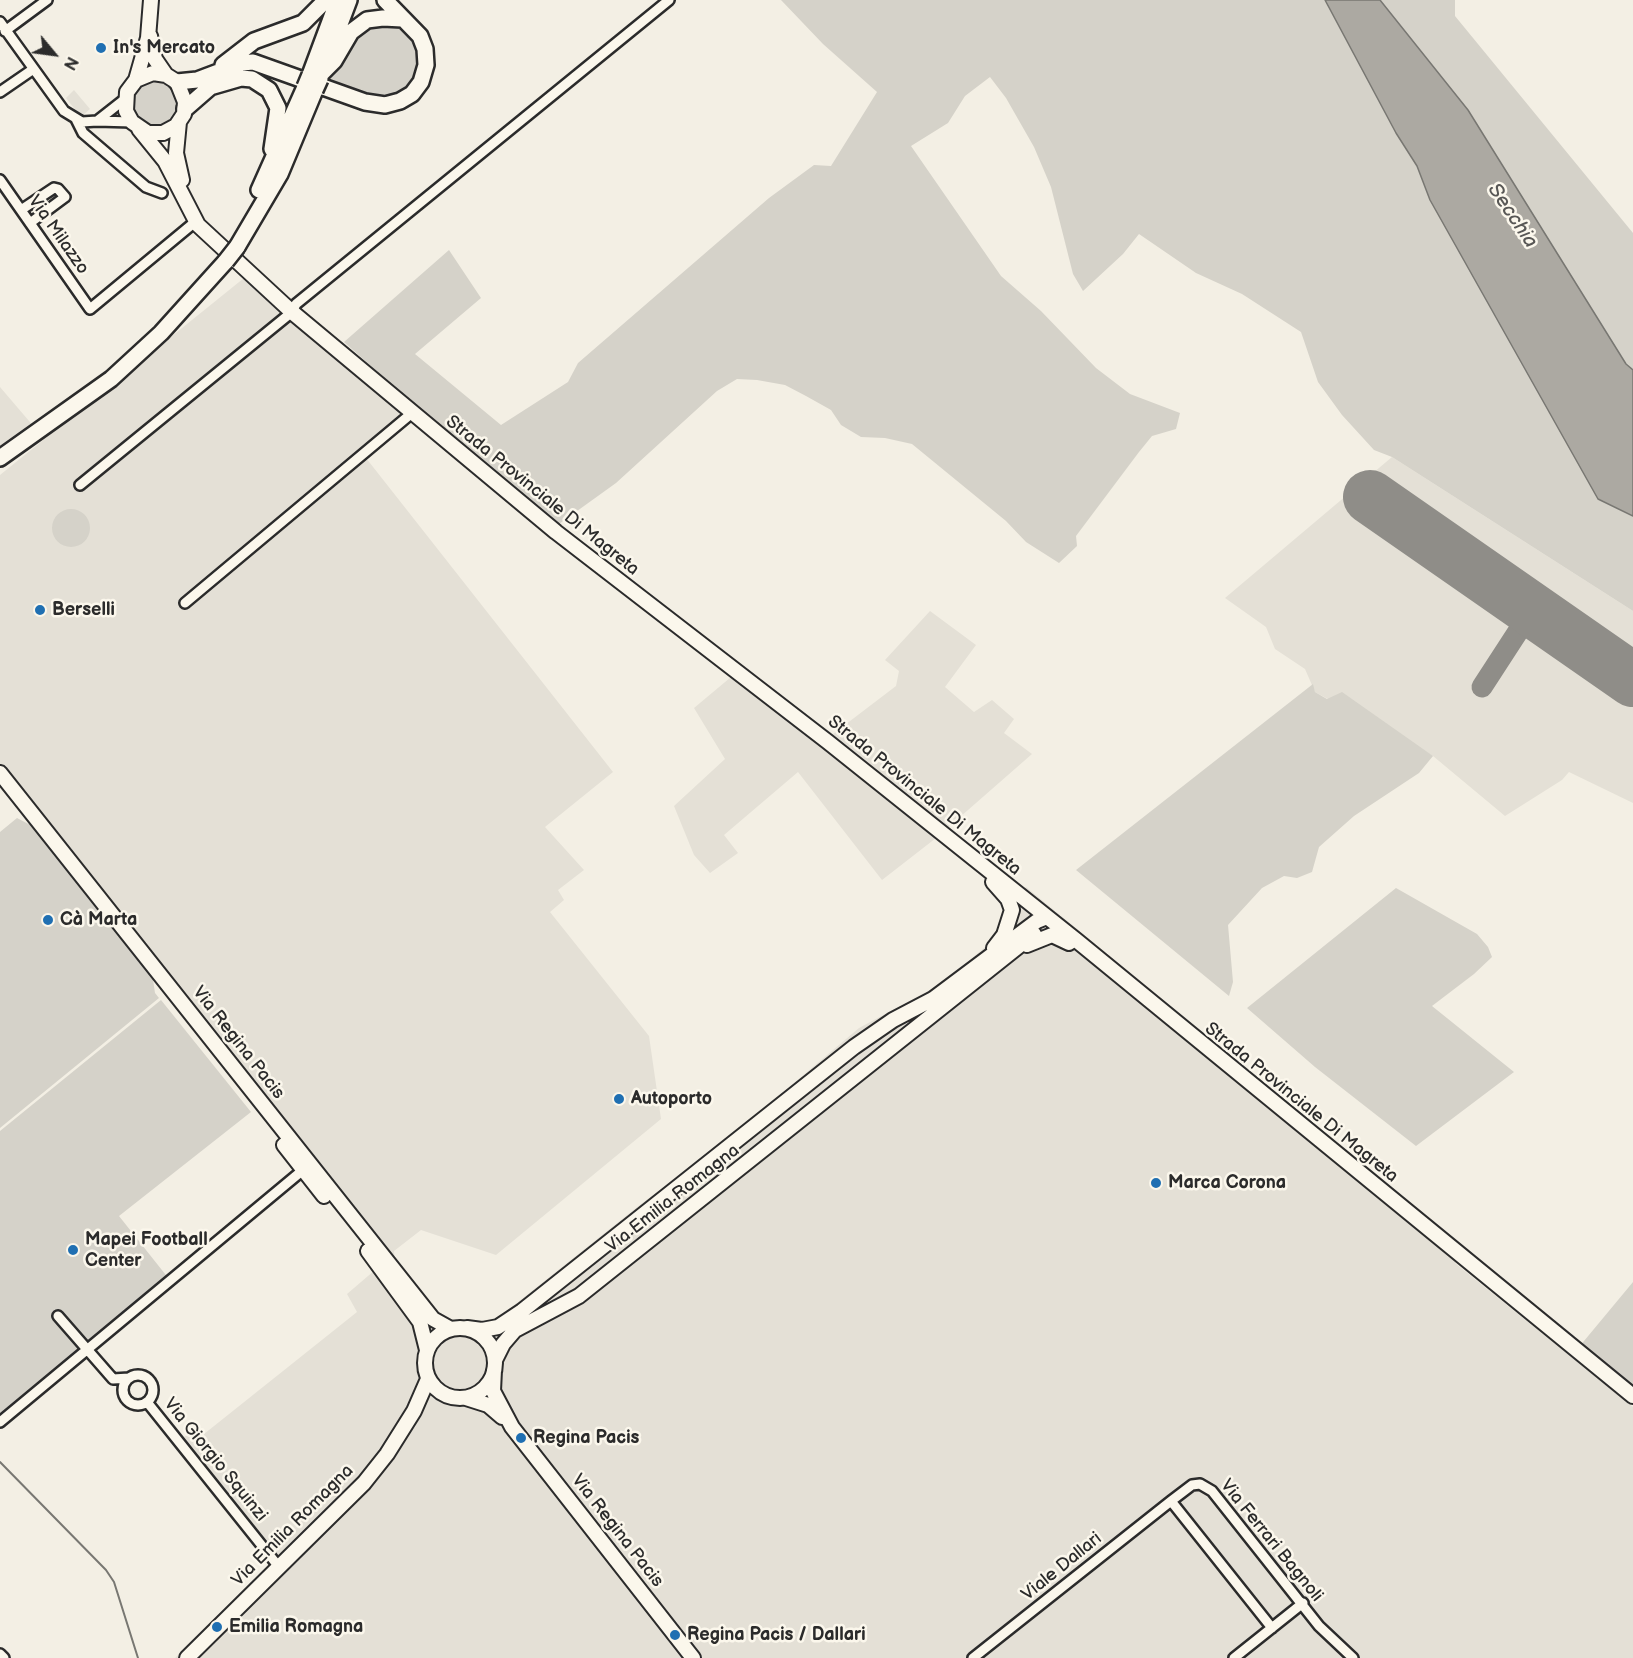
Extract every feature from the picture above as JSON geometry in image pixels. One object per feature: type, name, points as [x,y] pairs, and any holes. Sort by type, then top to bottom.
[{"type":"main road","points":[[182,115],[203,83],[225,64],[254,41],[303,23],[326,0]]},
{"type":"main road","points":[[0,458],[111,379],[161,333],[191,298],[201,291],[280,174],[314,81],[338,0]]},
{"type":"main road","points":[[233,244],[314,81],[349,0]]},
{"type":"main road","points":[[203,83],[238,70],[270,67],[365,102],[385,105],[399,101],[411,94],[421,82],[426,65],[425,50],[420,36],[385,0]]},
{"type":"main road","points":[[314,81],[334,61],[351,32],[367,20],[402,19]]},
{"type":"main road","points":[[171,79],[203,83],[252,79],[262,84],[276,99],[276,132],[265,167],[264,181]]},
{"type":"street","points":[[5,31],[47,0]]},
{"type":"street","points":[[95,142],[89,133],[94,121],[125,99],[136,80],[149,31],[151,0]]},
{"type":"street","points":[[80,485],[292,312],[296,304],[669,0]]},
{"type":"street","points":[[0,22],[32,70],[64,111],[76,119],[135,125],[148,133],[162,133],[182,115]]},
{"type":"street","points":[[149,31],[155,59],[184,94],[176,153],[178,169],[195,222]]},
{"type":"street","points":[[0,92],[32,70]]},
{"type":"street","points":[[136,80],[153,73],[171,79]]},
{"type":"street","points":[[125,99],[126,111],[165,161],[195,222]]},
{"type":"street","points":[[76,119],[82,133],[146,187],[162,193]]},
{"type":"street","name":"Via Milazzo","points":[[0,180],[90,309],[195,222]]},
{"type":"street","points":[[21,210],[54,188],[65,197],[30,223]]},
{"type":"street","name":"Strada Provinciale Di Magreta","points":[[195,222],[292,312],[556,532],[957,844],[1633,1396]]},
{"type":"street","points":[[185,603],[412,413]]},
{"type":"street","name":"Via Regina Pacis","points":[[0,773],[433,1319],[451,1329]]},
{"type":"street","name":"Via Regina Pacis","points":[[0,786],[420,1322],[427,1350]]},
{"type":"street","points":[[957,844],[966,860],[1001,889],[1012,910],[1004,935],[988,957]]},
{"type":"street","name":"Via Emilia Romagna","points":[[451,1329],[482,1330],[498,1327],[522,1311],[854,1047],[892,1020],[933,999],[1037,921],[1047,917]]},
{"type":"street","name":"Via Emilia Romagna","points":[[466,1398],[484,1388],[503,1344],[515,1330],[579,1296],[1017,950],[1047,917]]},
{"type":"street","points":[[1017,950],[1047,935],[1056,935],[1110,976],[1119,976]]},
{"type":"street","points":[[854,1047],[863,1045],[869,1049],[874,1062]]},
{"type":"street","points":[[0,1422],[303,1170]]},
{"type":"street","name":"Via Giorgio Squinzi","points":[[58,1316],[112,1379],[139,1375],[150,1381],[153,1390],[147,1402],[138,1405],[125,1397],[124,1387],[129,1378]]},
{"type":"street","points":[[467,1328],[486,1339],[495,1365]]},
{"type":"street","points":[[427,1350],[437,1336],[451,1329]]},
{"type":"street","name":"Via Emilia Romagna","points":[[187,1658],[364,1483],[387,1454],[414,1411],[428,1379],[424,1360],[427,1350]]},
{"type":"street","name":"Via Regina Pacis","points":[[495,1365],[493,1391],[512,1427]]},
{"type":"street","points":[[428,1379],[435,1389],[446,1395],[466,1398]]},
{"type":"street","points":[[414,1411],[446,1395]]},
{"type":"street","name":"Via Regina Pacis","points":[[466,1398],[488,1405],[512,1427],[693,1658]]},
{"type":"street","name":"Via Giorgio Squinzi","points":[[147,1402],[279,1566]]},
{"type":"street","name":"Via Ferrari Bagnoli","points":[[1171,1501],[1192,1485],[1200,1484],[1212,1491],[1319,1626],[1353,1658]]},
{"type":"street","points":[[1171,1501],[1272,1628]]},
{"type":"street","name":"Viale Dallari","points":[[974,1658],[1171,1501]]},
{"type":"street","points":[[1234,1658],[1303,1603]]},
{"type":"street","points":[[0,1654],[4,1658]]},
{"type":"shaded area","points":[[781,0],[1325,0],[1396,133],[1417,166],[1430,200],[1598,499],[1633,516],[1633,611],[1392,457],[1374,450],[1342,415],[1318,382],[1301,332],[1242,294],[1196,273],[1139,234],[1123,254],[1083,291],[1073,274],[1051,187],[1034,147],[1006,98],[990,77],[965,96],[948,123],[911,146],[1001,276],[1041,311],[1096,368],[1130,394],[1180,413],[1176,429],[1152,436],[1139,452],[1076,536],[1077,546],[1059,563],[1026,542],[1006,521],[912,444],[885,438],[861,437],[841,425],[831,410],[785,385],[737,379],[717,391],[616,483],[559,524],[472,456],[344,342],[449,250],[481,298],[415,354],[501,425],[568,382],[578,363],[769,198],[814,165],[831,166],[877,92],[823,44]]},
{"type":"shaded area","points":[[1380,0],[1455,0],[1455,16],[1633,233],[1633,370],[1626,364],[1468,110]]},
{"type":"shaded area","points":[[368,25],[397,26],[410,33],[418,46],[421,61],[418,76],[410,88],[384,100],[328,83],[346,47]]},
{"type":"shaded area","points":[[155,80],[164,81],[171,87],[177,94],[177,112],[171,119],[164,125],[155,126],[146,125],[139,119],[133,112],[132,103],[133,94],[139,87],[146,81]]},
{"type":"shaded area","points":[[74,90],[90,109],[81,117],[66,98]]},
{"type":"shaded area","points":[[244,278],[412,420],[366,458],[613,772],[545,827],[584,870],[558,890],[564,900],[550,912],[649,1036],[661,1119],[496,1255],[421,1230],[394,1251],[395,1266],[0,769],[0,475]]},
{"type":"shaded area","points":[[0,387],[35,428],[0,454]]},
{"type":"shaded area","points":[[1392,457],[1633,611],[1633,803],[1569,772],[1562,780],[1505,816],[1433,756],[1315,692],[1305,669],[1275,649],[1266,627],[1225,598]]},
{"type":"shaded area","points":[[71,509],[84,515],[90,528],[84,541],[71,547],[58,541],[52,528],[58,515]]},
{"type":"shaded area","points":[[930,611],[976,645],[945,687],[974,712],[992,700],[1014,719],[1004,733],[1032,754],[936,838],[882,880],[798,772],[724,835],[738,853],[710,873],[694,855],[674,806],[725,759],[694,708],[743,667],[833,734],[896,686],[899,671],[885,660]]},
{"type":"shaded area","points":[[1313,684],[1315,692],[1327,699],[1342,692],[1433,756],[1419,773],[1354,816],[1319,847],[1312,872],[1297,878],[1284,876],[1262,888],[1228,925],[1233,982],[1229,996],[1076,870]]},
{"type":"shaded area","name":"Cà Marta","points":[[17,818],[34,827],[152,973],[155,993],[159,998],[0,1128],[0,832]]},
{"type":"shaded area","points":[[1026,887],[1214,1042],[1223,1055],[1467,1254],[1455,1263],[1633,1407],[1633,1658],[175,1658],[277,1558],[184,1437],[192,1431],[199,1438],[357,1312],[347,1294],[375,1270],[424,1334],[440,1323],[478,1323],[498,1318],[641,1204],[722,1144],[859,1028],[943,983],[985,947]]},
{"type":"shaded area","points":[[1396,888],[1477,934],[1488,947],[1492,957],[1432,1006],[1514,1072],[1416,1146],[1315,1067],[1247,1008]]},
{"type":"shaded area","name":"Mapei Football Center","points":[[161,1000],[251,1112],[119,1216],[173,1284],[0,1427],[0,1131]]},
{"type":"shaded area","points":[[1633,1282],[1633,1390],[1579,1347]]},
{"type":"water","name":"Secchia","points":[[1325,0],[1380,0],[1468,110],[1626,364],[1633,370],[1633,516],[1598,499],[1430,200],[1417,166],[1396,133]]},
{"type":"waterway","points":[[0,1462],[106,1570],[114,1582],[138,1658]]},
{"type":"taxiway","points":[[1482,687],[1532,610]]},
{"type":"runway","points":[[1370,497],[1633,680]]},
{"type":"place","name":"In's Mercato","points":[[101,48]]},
{"type":"place","name":"Berselli","points":[[40,610]]},
{"type":"place","name":"Cà Marta","points":[[48,920]]},
{"type":"place","name":"Autoporto","points":[[619,1099]]},
{"type":"place","name":"Marca Corona","points":[[1156,1183]]},
{"type":"place","name":"Mapei Football Center","points":[[73,1250]]},
{"type":"place","name":"Regina Pacis","points":[[521,1438]]},
{"type":"place","name":"Emilia Romagna","points":[[217,1627]]},
{"type":"place","name":"Regina Pacis / Dallari","points":[[675,1635]]}]
